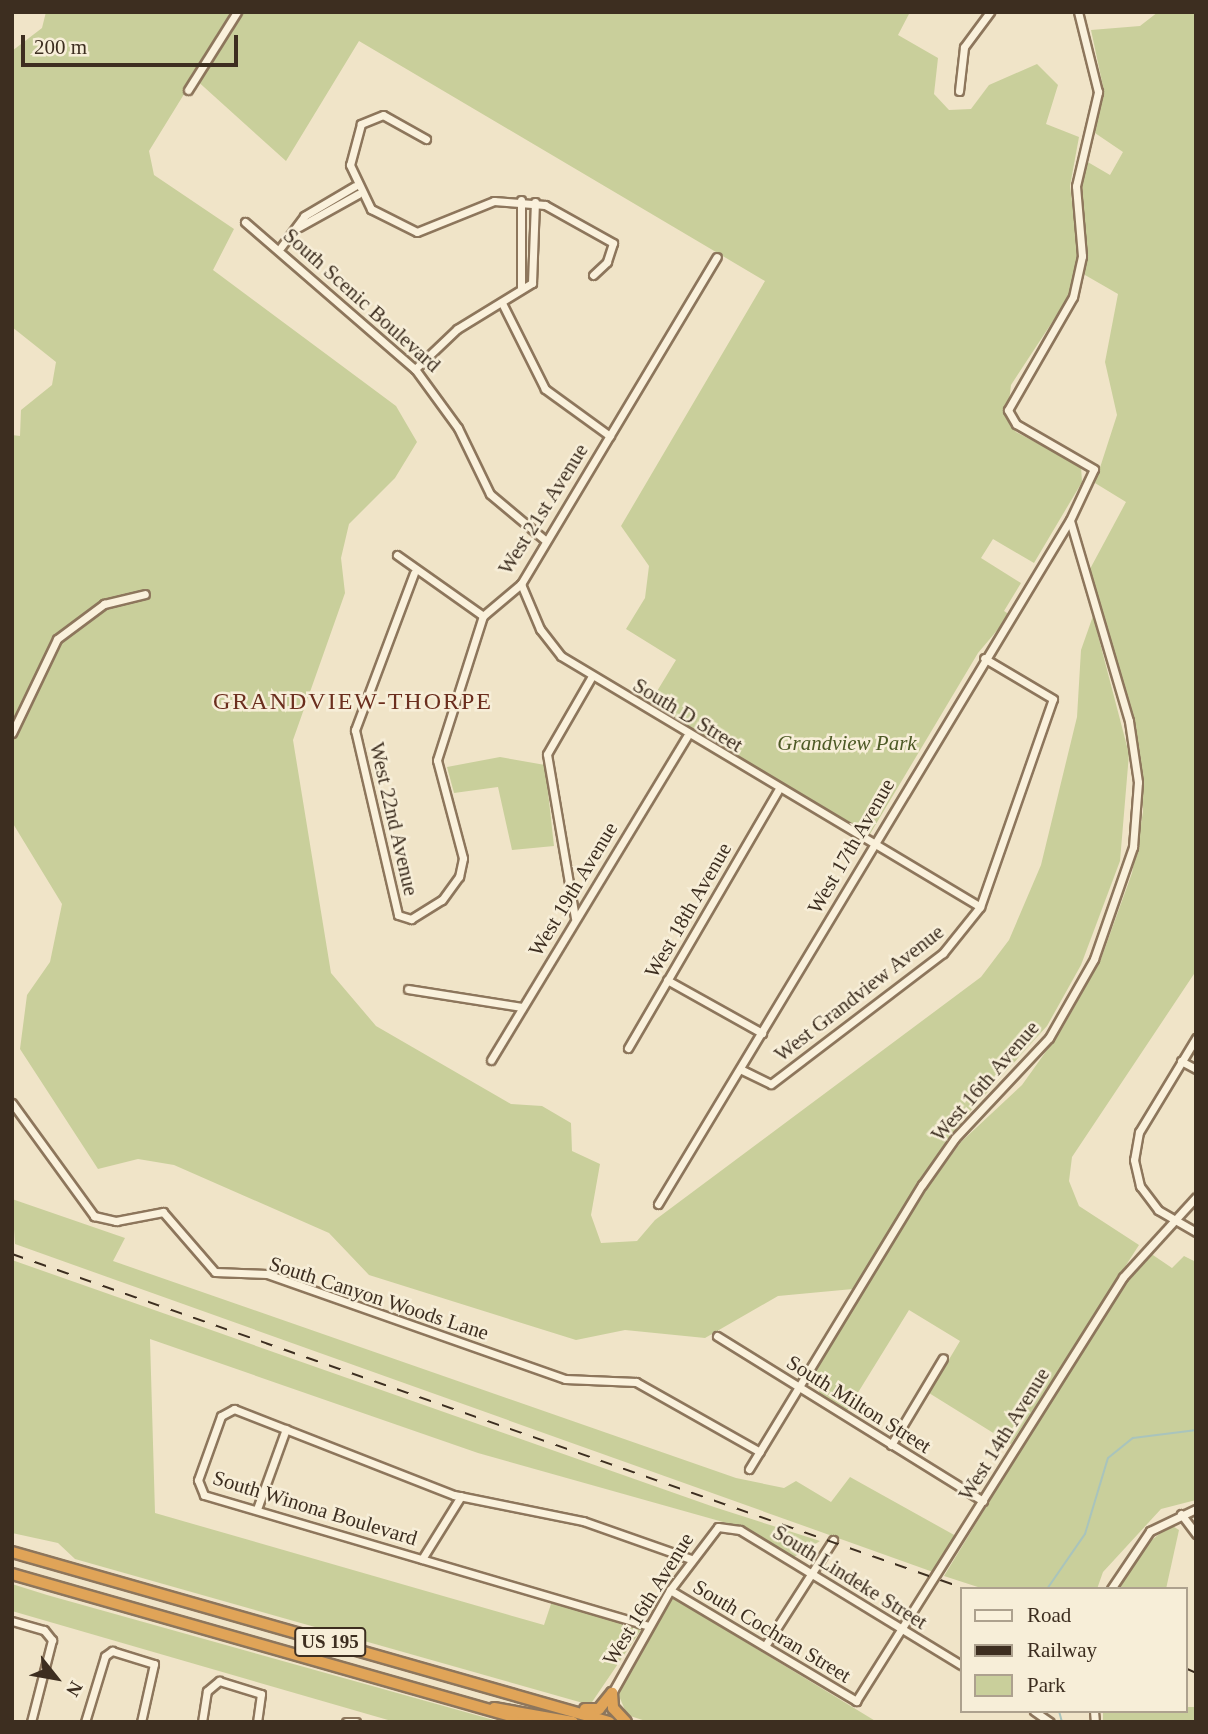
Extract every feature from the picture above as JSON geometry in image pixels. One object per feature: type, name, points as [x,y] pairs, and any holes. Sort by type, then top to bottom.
[{"type":"highway","points":[[12,1545],[55,1556],[62,1566],[51,1579],[12,1568]]},
{"type":"highway","name":"US 195","points":[[12,1552],[601,1721]]},
{"type":"highway","name":"US 195","points":[[12,1574],[532,1722]]},
{"type":"highway","points":[[492,1690],[513,1689],[595,1711],[612,1693]]},
{"type":"highway","points":[[601,1721],[612,1693]]},
{"type":"highway","points":[[612,1693],[613,1708],[625,1722]]},
{"type":"highway","points":[[485,1708],[510,1707],[573,1722]]},
{"type":"street","points":[[188,90],[237,12]]},
{"type":"street","points":[[959,90],[964,47],[990,12]]},
{"type":"street","name":"West 17th Avenue","points":[[658,1204],[984,658],[1070,520],[1094,469],[1016,424],[1008,410],[1073,297],[1082,256],[1076,186],[1098,92],[1077,12]]},
{"type":"street","points":[[426,139],[383,116],[368,118],[351,149],[356,190],[386,221],[417,232],[494,201],[535,202],[613,243],[607,262],[593,275]]},
{"type":"street","points":[[281,247],[321,202],[356,190]]},
{"type":"street","points":[[521,289],[522,200]]},
{"type":"street","points":[[415,369],[457,329],[521,289],[536,270],[535,202]]},
{"type":"street","name":"South Scenic Boulevard","points":[[245,222],[281,247],[415,369],[452,418],[490,494],[546,541]]},
{"type":"street","name":"West 21st Avenue","points":[[483,616],[521,584],[717,257]]},
{"type":"street","points":[[502,303],[545,389],[610,436]]},
{"type":"street","name":"West 16th Avenue","points":[[749,1469],[922,1185],[955,1138],[1049,1038],[1094,959],[1133,848],[1138,782],[1129,721],[1070,520]]},
{"type":"street","points":[[397,555],[414,573],[483,616]]},
{"type":"street","name":"West 22nd Avenue","points":[[414,573],[355,730],[398,915],[411,919],[442,900],[459,877],[463,858],[437,760],[483,616]]},
{"type":"street","name":"South D Street","points":[[521,584],[551,645],[592,676],[687,737],[980,907]]},
{"type":"street","points":[[12,733],[57,639],[104,604],[145,594]]},
{"type":"street","name":"West Grandview Avenue","points":[[740,1069],[771,1084],[943,953],[980,907],[1053,699],[984,658]]},
{"type":"street","points":[[575,919],[547,754],[592,676]]},
{"type":"street","name":"West 19th Avenue","points":[[491,1060],[687,737]]},
{"type":"street","name":"West 18th Avenue","points":[[628,1048],[778,790]]},
{"type":"street","points":[[667,980],[762,1033]]},
{"type":"street","points":[[408,989],[522,1007]]},
{"type":"street","points":[[1196,1038],[1139,1132],[1134,1160],[1140,1186],[1176,1220],[1196,1232]]},
{"type":"street","points":[[1181,1061],[1196,1069]]},
{"type":"street","name":"South Canyon Woods Lane","points":[[12,1103],[94,1216],[116,1221],[163,1212],[215,1272],[267,1274],[565,1379],[636,1382],[760,1452]]},
{"type":"street","name":"West 14th Avenue","points":[[856,1701],[903,1631],[1123,1277],[1196,1197]]},
{"type":"street","name":"South Milton Street","points":[[717,1336],[799,1390],[983,1501]]},
{"type":"street","points":[[891,1445],[943,1357]]},
{"type":"street","name":"South Winona Boulevard","points":[[649,1626],[257,1510],[198,1488],[221,1416],[234,1409],[461,1496],[583,1521],[691,1559]]},
{"type":"street","points":[[257,1510],[286,1429]]},
{"type":"street","name":"South Winona Boulevard","points":[[422,1559],[461,1496]]},
{"type":"street","points":[[1112,1587],[1143,1539],[1181,1514],[1196,1509]]},
{"type":"street","points":[[1181,1514],[1196,1534]]},
{"type":"street","name":"West 16th Avenue","points":[[612,1693],[670,1590],[718,1527]]},
{"type":"street","name":"South Lindeke Street","points":[[718,1527],[740,1530],[960,1664]]},
{"type":"street","points":[[765,1646],[833,1540]]},
{"type":"street","name":"South Cochran Street","points":[[670,1590],[856,1701]]},
{"type":"street","points":[[12,1621],[50,1635],[31,1722]]},
{"type":"street","points":[[85,1722],[108,1652],[154,1664],[141,1722]]},
{"type":"street","points":[[202,1722],[207,1691],[216,1682],[261,1694],[257,1722]]},
{"type":"street","points":[[346,1722],[356,1722]]},
{"type":"green space","name":"Grandview Park","points":[[46,12],[910,12],[898,35],[938,58],[934,94],[949,110],[971,109],[989,85],[1037,64],[1058,85],[1046,124],[1079,137],[1070,186],[1079,257],[1068,298],[1011,385],[1007,418],[1016,432],[1081,466],[1082,482],[1034,563],[993,539],[981,558],[1021,583],[1004,611],[1010,615],[978,653],[870,834],[648,706],[676,660],[626,629],[645,598],[649,566],[621,526],[765,281],[359,41],[286,161],[194,78],[149,151],[154,175],[234,229],[213,270],[396,406],[417,442],[395,478],[349,524],[341,558],[345,593],[293,740],[331,973],[376,1026],[511,1104],[542,1106],[571,1123],[572,1151],[600,1164],[591,1215],[601,1243],[637,1241],[655,1220],[981,977],[1009,940],[1041,865],[1077,717],[1081,650],[1093,616],[1129,754],[1120,861],[1081,965],[1047,1026],[964,1118],[853,1289],[778,1296],[705,1338],[625,1330],[576,1340],[369,1275],[329,1233],[174,1165],[138,1159],[98,1169],[20,1049],[27,995],[50,962],[62,904],[12,822],[12,435],[20,436],[21,410],[52,385],[56,362],[12,327],[12,51],[42,28]]},
{"type":"green space","points":[[1158,12],[1196,12],[1196,971],[1072,1157],[1069,1181],[1079,1206],[1139,1245],[1011,1444],[929,1393],[960,1341],[909,1310],[846,1412],[821,1397],[813,1373],[909,1213],[961,1142],[1022,1085],[1062,1029],[1101,959],[1132,873],[1143,812],[1136,726],[1090,569],[1126,502],[1095,483],[1117,415],[1105,362],[1118,294],[1085,275],[1082,183],[1086,161],[1110,175],[1123,152],[1095,133],[1104,91],[1091,30],[1140,26]]},
{"type":"green space","points":[[500,757],[545,765],[554,846],[512,850],[498,787],[454,793],[447,767]]},
{"type":"green space","points":[[12,1199],[125,1238],[113,1261],[736,1478],[784,1488],[796,1481],[831,1502],[850,1477],[956,1536],[933,1572],[15,1244]]},
{"type":"green space","points":[[1150,1253],[1172,1268],[1184,1256],[1196,1262],[1196,1500],[1161,1509],[1103,1572],[1098,1587],[978,1587],[944,1576],[1128,1274]]},
{"type":"green space","points":[[12,1260],[714,1507],[820,1541],[794,1557],[748,1529],[478,1453],[150,1339],[155,1513],[544,1625],[552,1601],[643,1627],[590,1705],[75,1559],[58,1543],[12,1533]]},
{"type":"green space","points":[[1171,1525],[1179,1530],[1166,1587],[1120,1587],[1149,1542]]},
{"type":"green space","points":[[12,1584],[501,1722],[395,1722],[12,1611]]},
{"type":"green space","points":[[673,1598],[877,1722],[649,1722],[627,1715],[617,1691]]},
{"type":"green space","points":[[1187,1707],[1196,1707],[1196,1722],[1103,1722],[1103,1713],[1187,1713]]},
{"type":"waterway","points":[[1048,1587],[1085,1534],[1108,1458],[1133,1438],[1196,1430]]},
{"type":"waterway","points":[[1060,1713],[1062,1722]]},
{"type":"railway","points":[[12,1254],[960,1587]]},
{"type":"railway","points":[[1187,1669],[1196,1673]]},
{"type":"district","name":"GRANDVIEW-THORPE","points":[[353,702]]}]
